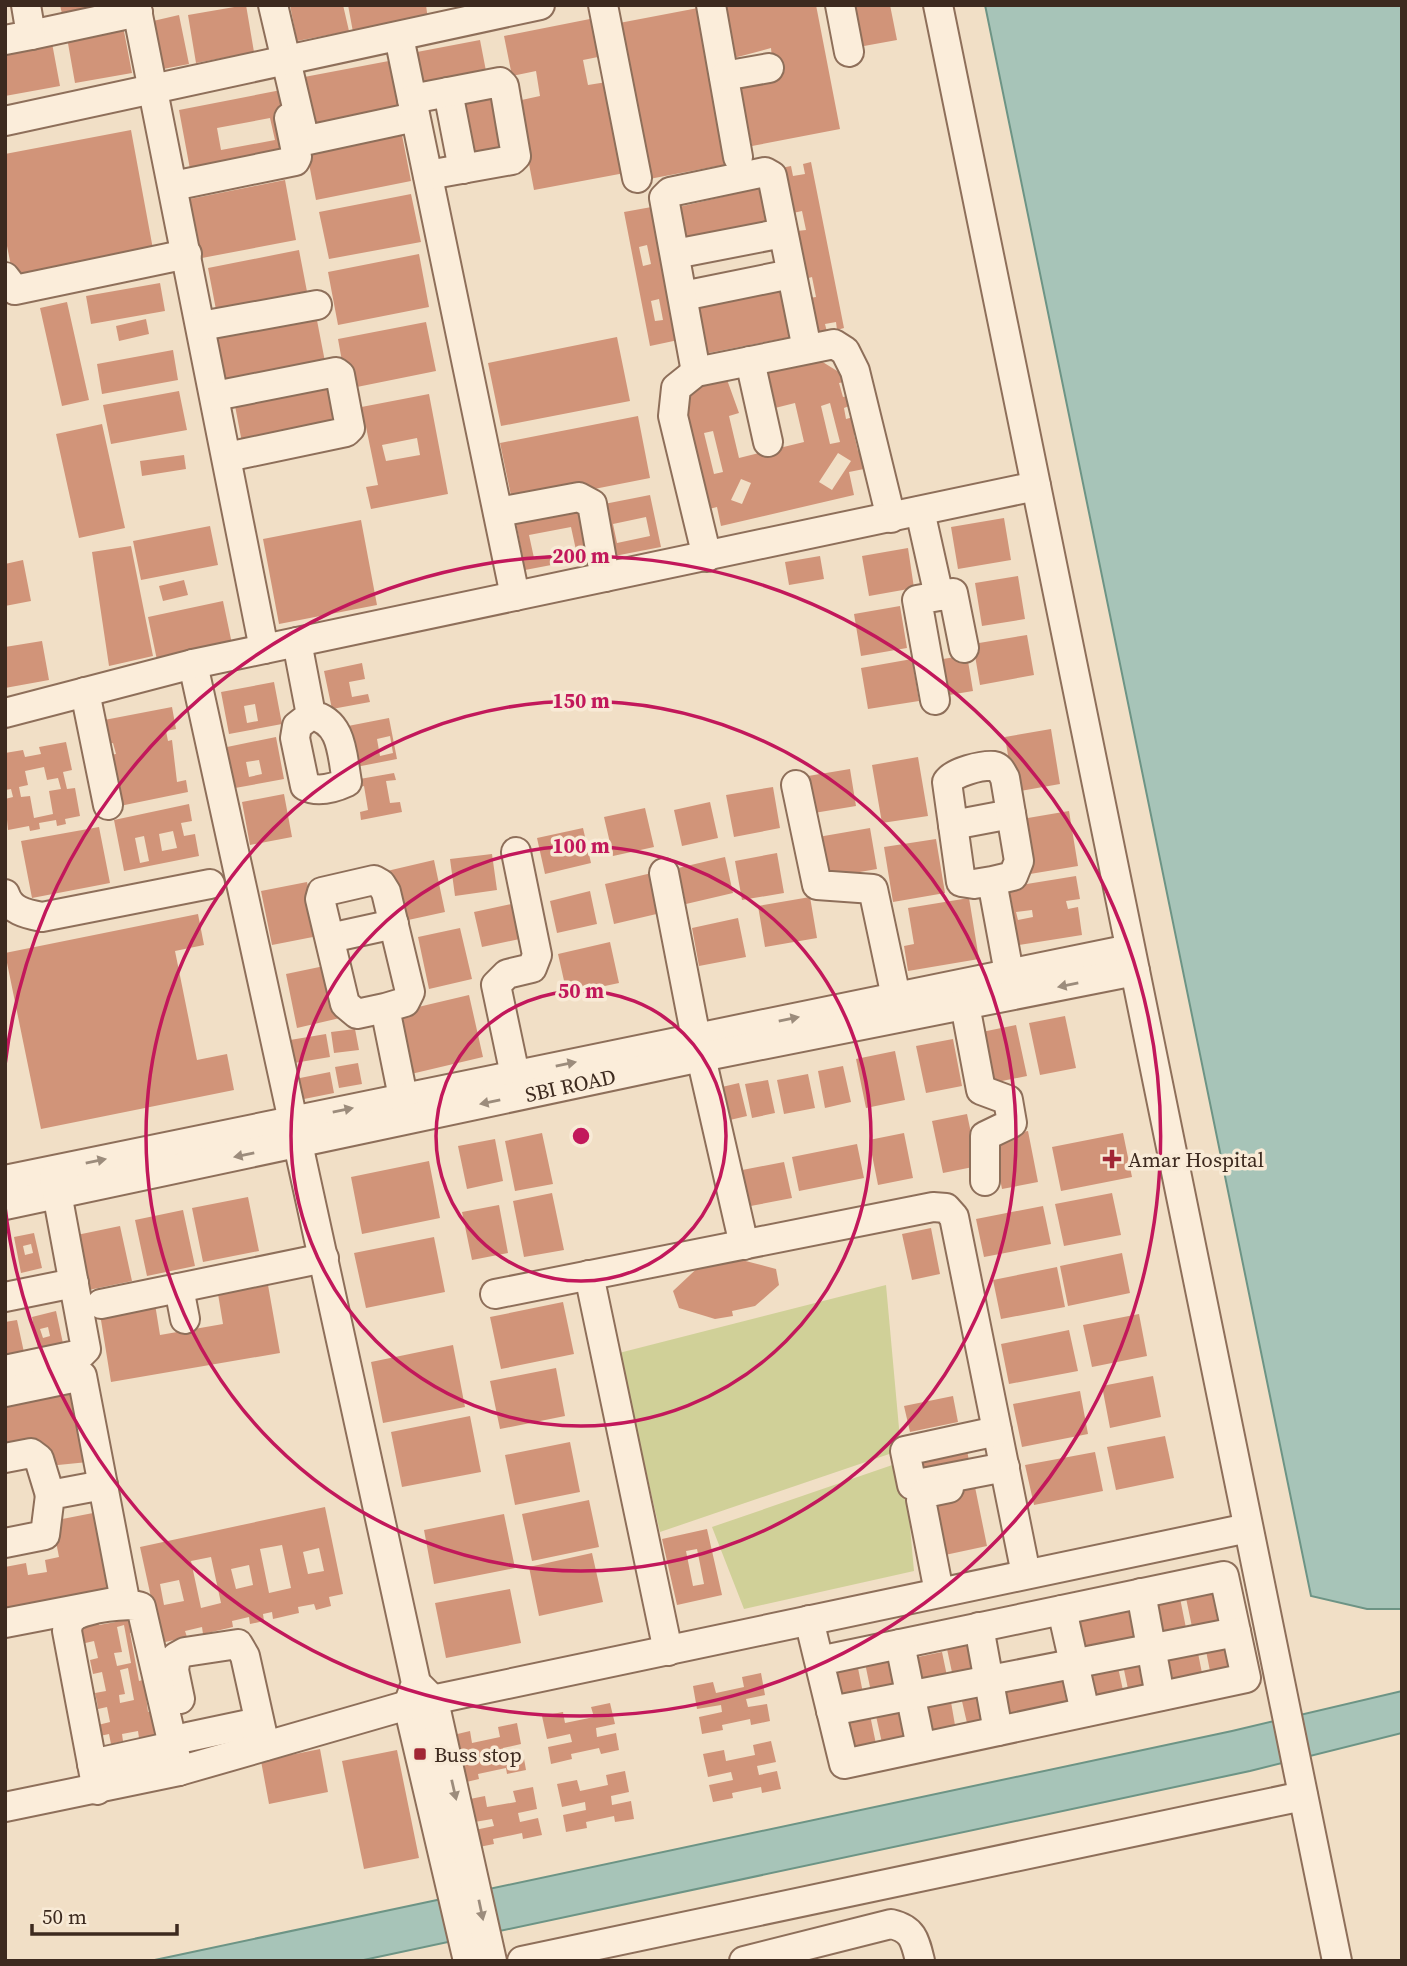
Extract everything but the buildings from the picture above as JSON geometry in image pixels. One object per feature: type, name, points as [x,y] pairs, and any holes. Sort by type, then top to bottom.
[{"type":"street","points":[[26,5],[18,37],[137,8],[264,649]]},
{"type":"street","points":[[173,186],[295,161],[297,157],[273,5]]},
{"type":"street","points":[[603,5],[637,178]]},
{"type":"street","points":[[711,5],[737,157]]},
{"type":"street","points":[[840,5],[849,52]]},
{"type":"street","points":[[938,5],[1337,1961]]},
{"type":"street","points":[[5,121],[282,63],[526,7]]},
{"type":"street","points":[[399,37],[515,596]]},
{"type":"street","points":[[282,63],[307,140],[414,108],[448,92],[500,82],[504,86],[516,156],[512,160],[428,176]]},
{"type":"street","points":[[724,76],[769,68]]},
{"type":"street","points":[[448,92],[463,169]]},
{"type":"street","points":[[696,372],[664,198],[670,192],[765,172],[772,176],[807,349]]},
{"type":"street","points":[[675,254],[783,233]]},
{"type":"street","points":[[5,277],[15,290],[187,254]]},
{"type":"street","points":[[683,296],[792,274]]},
{"type":"street","points":[[201,326],[317,305]]},
{"type":"street","points":[[708,557],[673,416],[676,388],[696,372],[834,344],[845,351],[855,371],[891,518]]},
{"type":"street","points":[[750,361],[768,442]]},
{"type":"street","points":[[215,396],[336,372],[340,375],[350,428],[346,432],[227,457]]},
{"type":"street","points":[[5,713],[193,664],[1036,486]]},
{"type":"street","points":[[498,512],[579,497],[587,499],[592,504],[605,577]]},
{"type":"street","points":[[920,511],[939,596]]},
{"type":"street","points":[[935,701],[917,600],[953,593],[964,648]]},
{"type":"street","points":[[297,642],[311,715]]},
{"type":"street","points":[[193,664],[419,1696],[480,1958]]},
{"type":"street","points":[[85,692],[108,805]]},
{"type":"street","points":[[994,766],[1001,769],[1005,778],[1018,869],[1013,876],[974,884],[961,882],[953,825],[947,782],[949,778],[994,766]]},
{"type":"street","points":[[796,785],[817,885],[873,889],[896,997]]},
{"type":"street","points":[[953,825],[1011,814]]},
{"type":"street","points":[[515,1075],[496,985],[507,974],[532,968],[537,955],[516,852]]},
{"type":"street","points":[[664,873],[698,1047],[744,1245]]},
{"type":"street","points":[[374,880],[381,884],[394,924],[410,992],[405,1002],[357,1014],[350,1011],[345,1004],[330,938],[320,899],[322,892],[374,880]]},
{"type":"street","points":[[992,881],[1009,974]]},
{"type":"street","points":[[10,902],[42,917],[210,884]]},
{"type":"street","points":[[330,938],[394,924]]},
{"type":"street","name":"SBI ROAD","points":[[5,1205],[55,1182],[698,1047],[896,997],[1009,974],[1132,960]]},
{"type":"street","name":"SBI ROAD","points":[[296,1132],[404,1097],[515,1075],[965,1005],[1132,960]]},
{"type":"street","points":[[965,1005],[981,1090],[1008,1100],[1013,1116],[1012,1123],[985,1136],[985,1181]]},
{"type":"street","points":[[384,1008],[404,1097]]},
{"type":"street","name":"SBI ROAD","points":[[5,1180],[55,1182]]},
{"type":"street","points":[[5,1370],[81,1354],[86,1349],[55,1182]]},
{"type":"street","points":[[495,1294],[933,1207],[946,1208],[954,1217],[984,1434],[1026,1574]]},
{"type":"street","points":[[101,1304],[324,1258]]},
{"type":"street","points":[[589,1275],[668,1651]]},
{"type":"street","points":[[5,1297],[74,1283]]},
{"type":"street","points":[[179,1288],[185,1319]]},
{"type":"street","points":[[5,1392],[82,1376],[124,1595],[114,1602],[5,1623]]},
{"type":"street","points":[[984,1434],[905,1451],[912,1485],[996,1472]]},
{"type":"street","points":[[5,1458],[31,1453],[39,1459],[50,1495],[45,1535],[5,1543]]},
{"type":"street","points":[[939,1592],[921,1500],[925,1493],[996,1472]]},
{"type":"street","points":[[50,1495],[103,1485]]},
{"type":"street","points":[[5,1807],[94,1777],[419,1696],[668,1651],[1248,1528]]},
{"type":"street","points":[[809,1620],[844,1764],[1246,1678],[1224,1576],[819,1661]]},
{"type":"street","points":[[1140,1593],[1160,1696]]},
{"type":"street","points":[[94,1777],[67,1631],[71,1619],[78,1614],[127,1604],[141,1606],[183,1755]]},
{"type":"street","points":[[1062,1610],[1085,1712]]},
{"type":"street","points":[[979,1627],[998,1731]]},
{"type":"street","points":[[831,1711],[1236,1632]]},
{"type":"street","points":[[183,1755],[174,1670],[176,1657],[186,1652],[231,1643],[242,1648],[262,1734]]},
{"type":"street","points":[[900,1644],[921,1747]]},
{"type":"street","points":[[522,1961],[1302,1789]]},
{"type":"street","points":[[744,1961],[891,1924],[907,1928],[915,1938],[920,1961]]},
{"type":"green space","points":[[886,1285],[901,1450],[660,1532],[619,1353]]},
{"type":"green space","points":[[904,1461],[914,1571],[744,1609],[712,1527]]},
{"type":"shaded area","points":[[985,5],[1402,5],[1402,1609],[1367,1609],[1311,1596]]},
{"type":"shaded area","points":[[1402,1691],[1402,1733],[1250,1771],[359,1961],[150,1961],[1232,1731]]},
{"type":"place","name":"Amar Hospital","points":[[1112,1159]]},
{"type":"place","name":"Buss stop","points":[[420,1754]]}]
